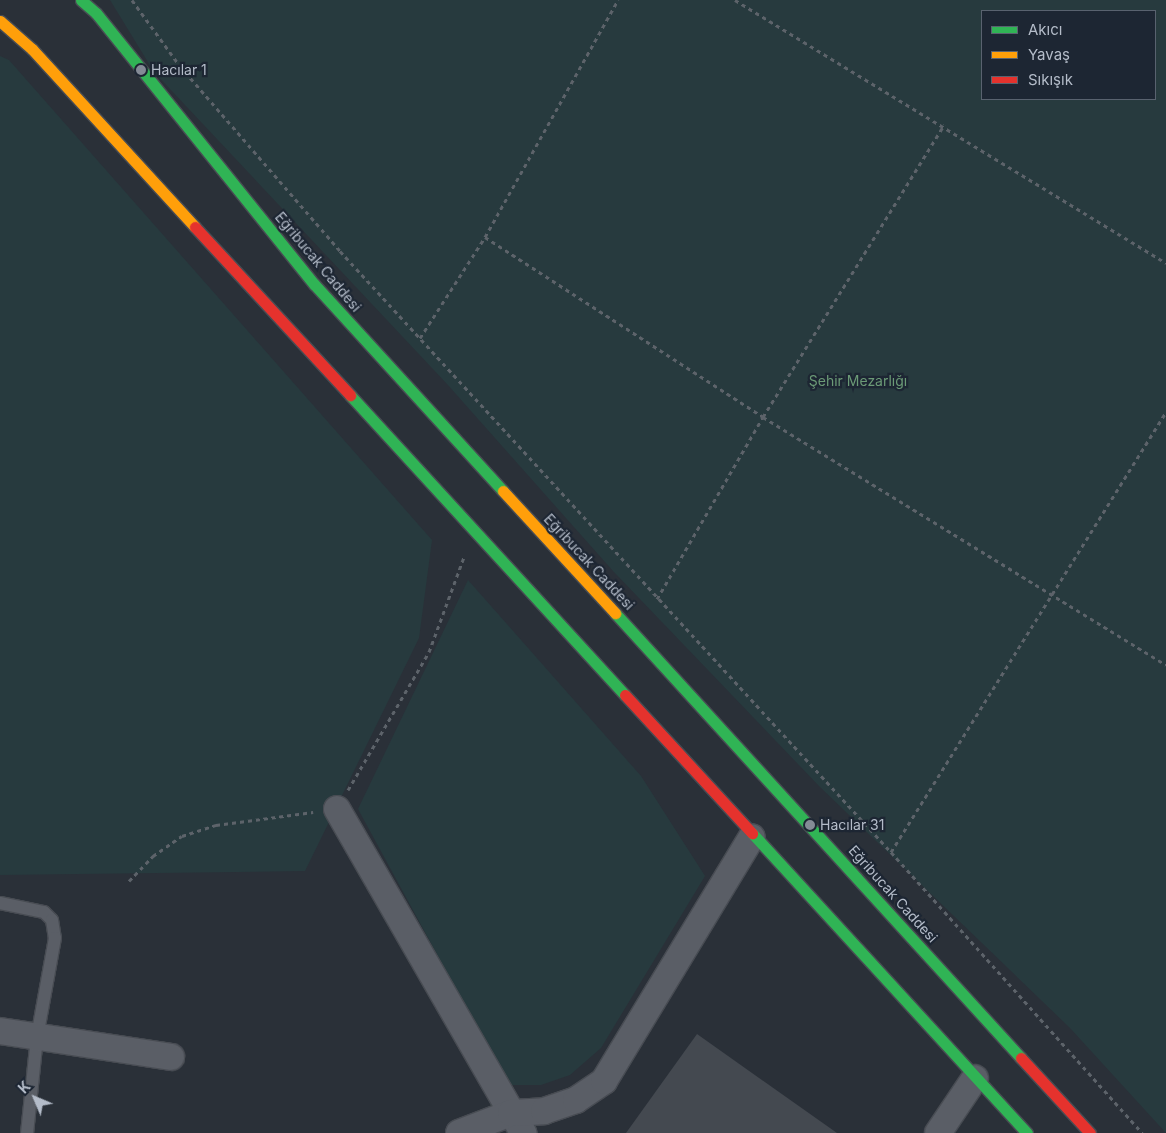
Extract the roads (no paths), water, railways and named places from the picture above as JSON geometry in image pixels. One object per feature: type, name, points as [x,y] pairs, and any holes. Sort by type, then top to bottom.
[{"type":"main road","name":"Eğribucak Caddesi","points":[[80,0],[96,13],[314,284],[1090,1133]]},
{"type":"main road","points":[[88,0],[96,13]]},
{"type":"main road","points":[[0,21],[32,49],[474,530],[752,837],[1027,1133]]},
{"type":"street","points":[[337,809],[517,1123]]},
{"type":"street","points":[[459,1133],[517,1123],[576,1100],[604,1081],[752,837]]},
{"type":"street","points":[[0,1031],[171,1057]]},
{"type":"street","points":[[938,1133],[975,1078]]},
{"type":"lane","points":[[0,904],[44,912],[52,920],[55,938],[36,1037],[27,1133]]},
{"type":"place","name":"Hacılar 1","points":[[141,70]]},
{"type":"place","name":"Hacılar 31","points":[[810,825]]},
{"type":"park label","name":"Şehir Mezarlığı","points":[[858,381]]}]
